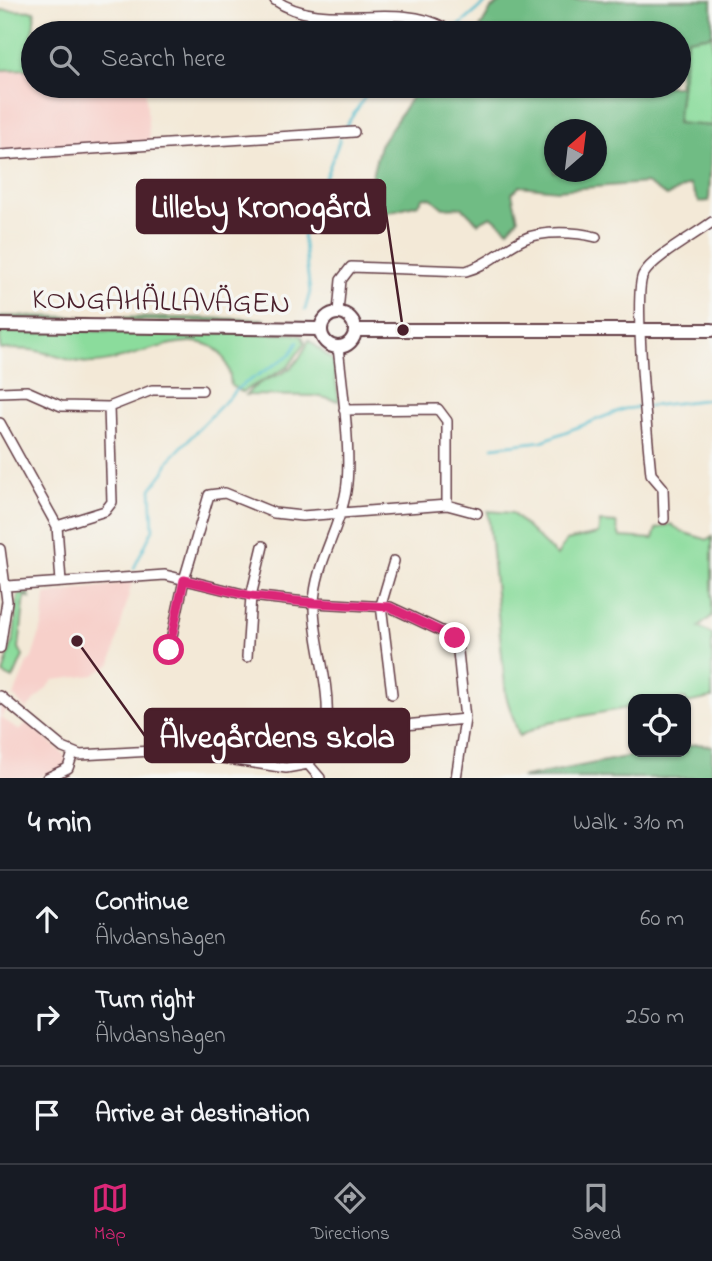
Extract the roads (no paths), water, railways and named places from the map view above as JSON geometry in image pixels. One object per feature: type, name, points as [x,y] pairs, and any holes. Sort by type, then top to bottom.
[{"type":"street","points":[[275,0],[294,11],[418,14],[431,21]]},
{"type":"street","points":[[0,155],[354,132]]},
{"type":"street","points":[[664,519],[663,488],[651,474],[646,418],[641,331],[644,274],[712,222]]},
{"type":"street","points":[[0,696],[73,753],[171,750],[286,768],[307,764],[317,752],[324,733],[327,705],[314,603],[324,557],[347,489],[338,347],[350,342],[355,330],[350,318],[338,312],[341,279],[351,267],[466,271],[478,268],[531,236],[583,234],[596,237]]},
{"type":"street","name":"KONGAHÄLLAVÄGEN","points":[[320,329],[326,317],[338,312]]},
{"type":"street","name":"KONGAHÄLLAVÄGEN","points":[[0,325],[320,329]]},
{"type":"street","name":"KONGAHÄLLAVÄGEN","points":[[320,329],[326,342],[338,347]]},
{"type":"street","points":[[355,330],[712,330]]},
{"type":"street","points":[[0,392],[27,391],[61,406],[109,407],[152,390],[202,390]]},
{"type":"street","points":[[57,526],[105,511],[111,502],[109,407]]},
{"type":"street","points":[[344,410],[438,409],[444,412],[447,421],[447,505]]},
{"type":"street","points":[[0,424],[57,526],[61,582]]},
{"type":"street","points":[[169,650],[184,580],[209,495],[225,493],[275,513],[302,516],[447,505],[477,513]]},
{"type":"street","points":[[247,657],[251,596],[263,545]]},
{"type":"street","points":[[0,549],[7,586],[7,616],[0,648]]},
{"type":"street","points":[[392,694],[382,606],[394,561]]},
{"type":"street","points":[[7,586],[138,574],[165,575],[251,596],[396,609],[455,638],[465,719],[456,778]]},
{"type":"street","points":[[324,733],[465,719]]},
{"type":"street","points":[[47,778],[68,768],[73,753]]},
{"type":"street","points":[[307,764],[320,778]]},
{"type":"waterway","points":[[465,21],[489,0]]},
{"type":"waterway","points":[[344,129],[364,98]]},
{"type":"waterway","points":[[305,310],[310,292],[303,236],[340,139]]},
{"type":"waterway","points":[[134,568],[153,529],[151,489],[169,460],[239,387],[290,355],[298,342]]},
{"type":"waterway","points":[[493,447],[542,441],[624,409],[712,399]]},
{"type":"place","name":"Lilleby Kronogård","points":[[403,330]]},
{"type":"place","name":"Älvegårdens skola","points":[[77,641]]}]
